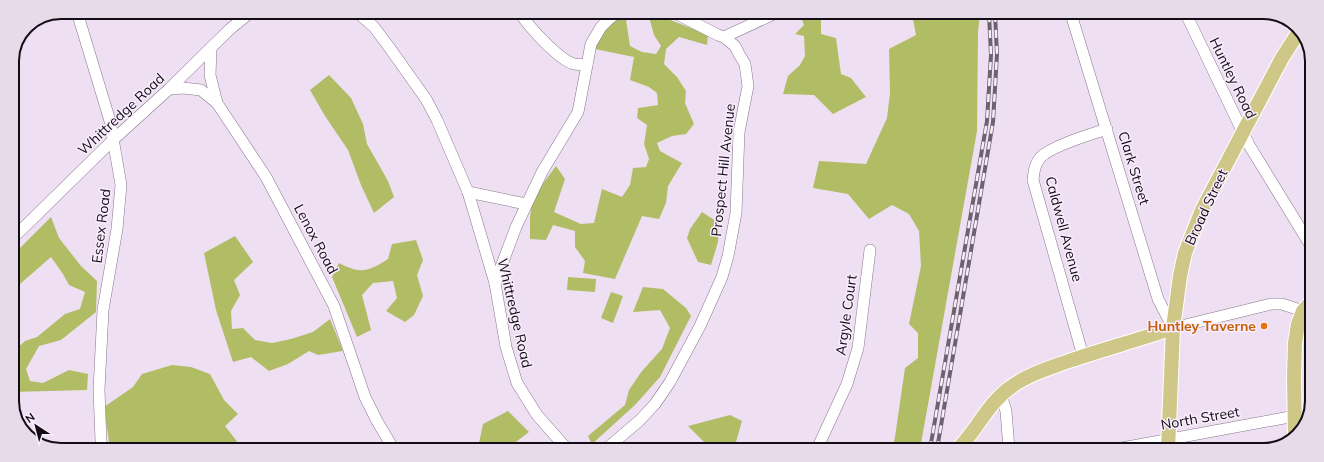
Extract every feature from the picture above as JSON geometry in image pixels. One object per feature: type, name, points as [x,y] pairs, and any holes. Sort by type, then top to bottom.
[{"type":"main road","name":"Broad Street","points":[[1168,443],[1173,328],[1180,276],[1185,253],[1202,210],[1282,58],[1296,36]]},
{"type":"main road","points":[[1295,428],[1295,343],[1298,324],[1305,311]]},
{"type":"main road","points":[[963,443],[1001,395],[1010,387],[1027,377],[1083,356],[1173,328]]},
{"type":"street","name":"Essex Road","points":[[79,19],[110,121],[121,185],[117,229],[103,310],[99,390],[101,443]]},
{"type":"street","name":"Whittredge Road","points":[[19,232],[114,139],[242,19]]},
{"type":"street","name":"Whittredge Road","points":[[365,19],[374,27],[426,99],[451,151],[468,192],[495,283],[506,347],[517,383],[537,415],[562,443]]},
{"type":"street","points":[[524,19],[530,28],[563,58],[573,64],[587,65]]},
{"type":"street","points":[[495,283],[504,256],[526,204],[542,172],[578,112],[582,99],[591,44],[599,31],[609,19]]},
{"type":"street","name":"Prospect Hill Avenue","points":[[613,443],[655,404],[670,382],[700,326],[722,277],[728,256],[736,213],[739,132],[748,86],[745,64],[734,46],[724,37],[718,36],[686,19]]},
{"type":"street","points":[[724,37],[765,19]]},
{"type":"street","name":"Clark Street","points":[[1074,19],[1158,299],[1173,328]]},
{"type":"street","name":"Huntley Road","points":[[1188,19],[1243,133],[1305,236]]},
{"type":"street","name":"Lenox Road","points":[[211,48],[210,75],[217,103],[266,177],[334,306],[365,397],[390,443]]},
{"type":"street","points":[[169,89],[183,88],[201,90],[217,103]]},
{"type":"street","name":"Caldwell Avenue","points":[[1083,356],[1033,180],[1038,161],[1047,152],[1107,129]]},
{"type":"street","points":[[468,192],[526,204]]},
{"type":"street","name":"Argyle Court","points":[[820,443],[847,384],[858,348],[870,250]]},
{"type":"street","points":[[1173,328],[1271,304],[1305,307]]},
{"type":"street","points":[[1001,395],[1006,410],[1008,443]]},
{"type":"street","name":"North Street","points":[[1177,443],[1295,416]]},
{"type":"green space","points":[[615,19],[626,19],[630,46],[642,52],[656,54],[661,46],[654,35],[650,19],[668,19],[708,35],[707,45],[679,37],[666,49],[664,64],[677,77],[686,91],[685,103],[694,124],[686,134],[672,136],[657,143],[660,151],[682,163],[668,186],[666,203],[659,219],[642,216],[615,279],[583,273],[585,261],[575,247],[575,231],[553,225],[546,240],[530,239],[530,217],[533,197],[556,166],[565,179],[554,212],[581,224],[594,223],[602,189],[622,197],[630,185],[633,168],[646,167],[649,159],[644,144],[647,125],[637,118],[638,108],[658,105],[657,93],[649,87],[630,80],[634,57],[595,49],[607,24]]},
{"type":"green space","points":[[802,19],[821,19],[821,34],[836,38],[841,74],[851,78],[866,97],[833,114],[814,95],[783,94],[788,76],[800,65],[805,56],[804,36],[795,34],[804,25]]},
{"type":"green space","points":[[913,19],[979,19],[977,131],[921,443],[894,443],[905,368],[918,358],[918,333],[909,324],[921,266],[919,231],[909,214],[892,205],[869,219],[848,194],[813,188],[819,161],[866,164],[887,118],[890,93],[889,49],[916,35]]},
{"type":"green space","points":[[329,75],[351,98],[363,124],[367,144],[388,181],[394,197],[374,213],[361,185],[348,150],[325,116],[310,90]]},
{"type":"green space","points":[[702,212],[719,223],[718,242],[711,265],[698,262],[687,238],[690,229]]},
{"type":"green space","points":[[51,217],[59,238],[81,266],[97,281],[96,312],[61,340],[39,346],[26,369],[30,381],[43,383],[69,370],[88,374],[87,390],[19,392],[19,347],[25,341],[37,337],[65,314],[80,309],[85,292],[69,285],[51,257],[19,285],[19,249]]},
{"type":"green space","points":[[235,236],[253,262],[234,280],[240,295],[231,311],[232,329],[243,328],[255,340],[272,343],[313,332],[330,319],[343,351],[318,355],[309,351],[288,364],[269,371],[251,357],[233,362],[216,310],[204,253]]},
{"type":"green space","points":[[416,240],[423,260],[417,275],[423,296],[414,315],[405,322],[386,311],[397,298],[393,281],[373,283],[362,295],[371,330],[357,337],[332,277],[339,263],[346,267],[358,270],[369,269],[388,259],[392,244]]},
{"type":"green space","points":[[568,277],[596,279],[595,292],[567,290]]},
{"type":"green space","points":[[643,287],[663,289],[686,308],[691,316],[660,377],[635,405],[592,443],[588,436],[625,405],[629,390],[642,371],[662,349],[670,328],[660,310],[633,312]]},
{"type":"green space","points":[[611,292],[623,296],[613,323],[601,318]]},
{"type":"green space","points":[[172,365],[191,367],[210,374],[224,400],[238,414],[225,426],[238,443],[109,443],[104,407],[133,387],[142,374]]},
{"type":"green space","points":[[508,411],[529,432],[515,443],[479,443],[483,424]]},
{"type":"green space","points":[[730,415],[742,421],[736,443],[705,443],[688,426]]},
{"type":"railway","points":[[931,443],[987,121],[991,55],[989,19]]},
{"type":"railway","points":[[938,443],[993,122],[997,54],[995,19]]},
{"type":"place","name":"Huntley Taverne","points":[[1264,326]]}]
